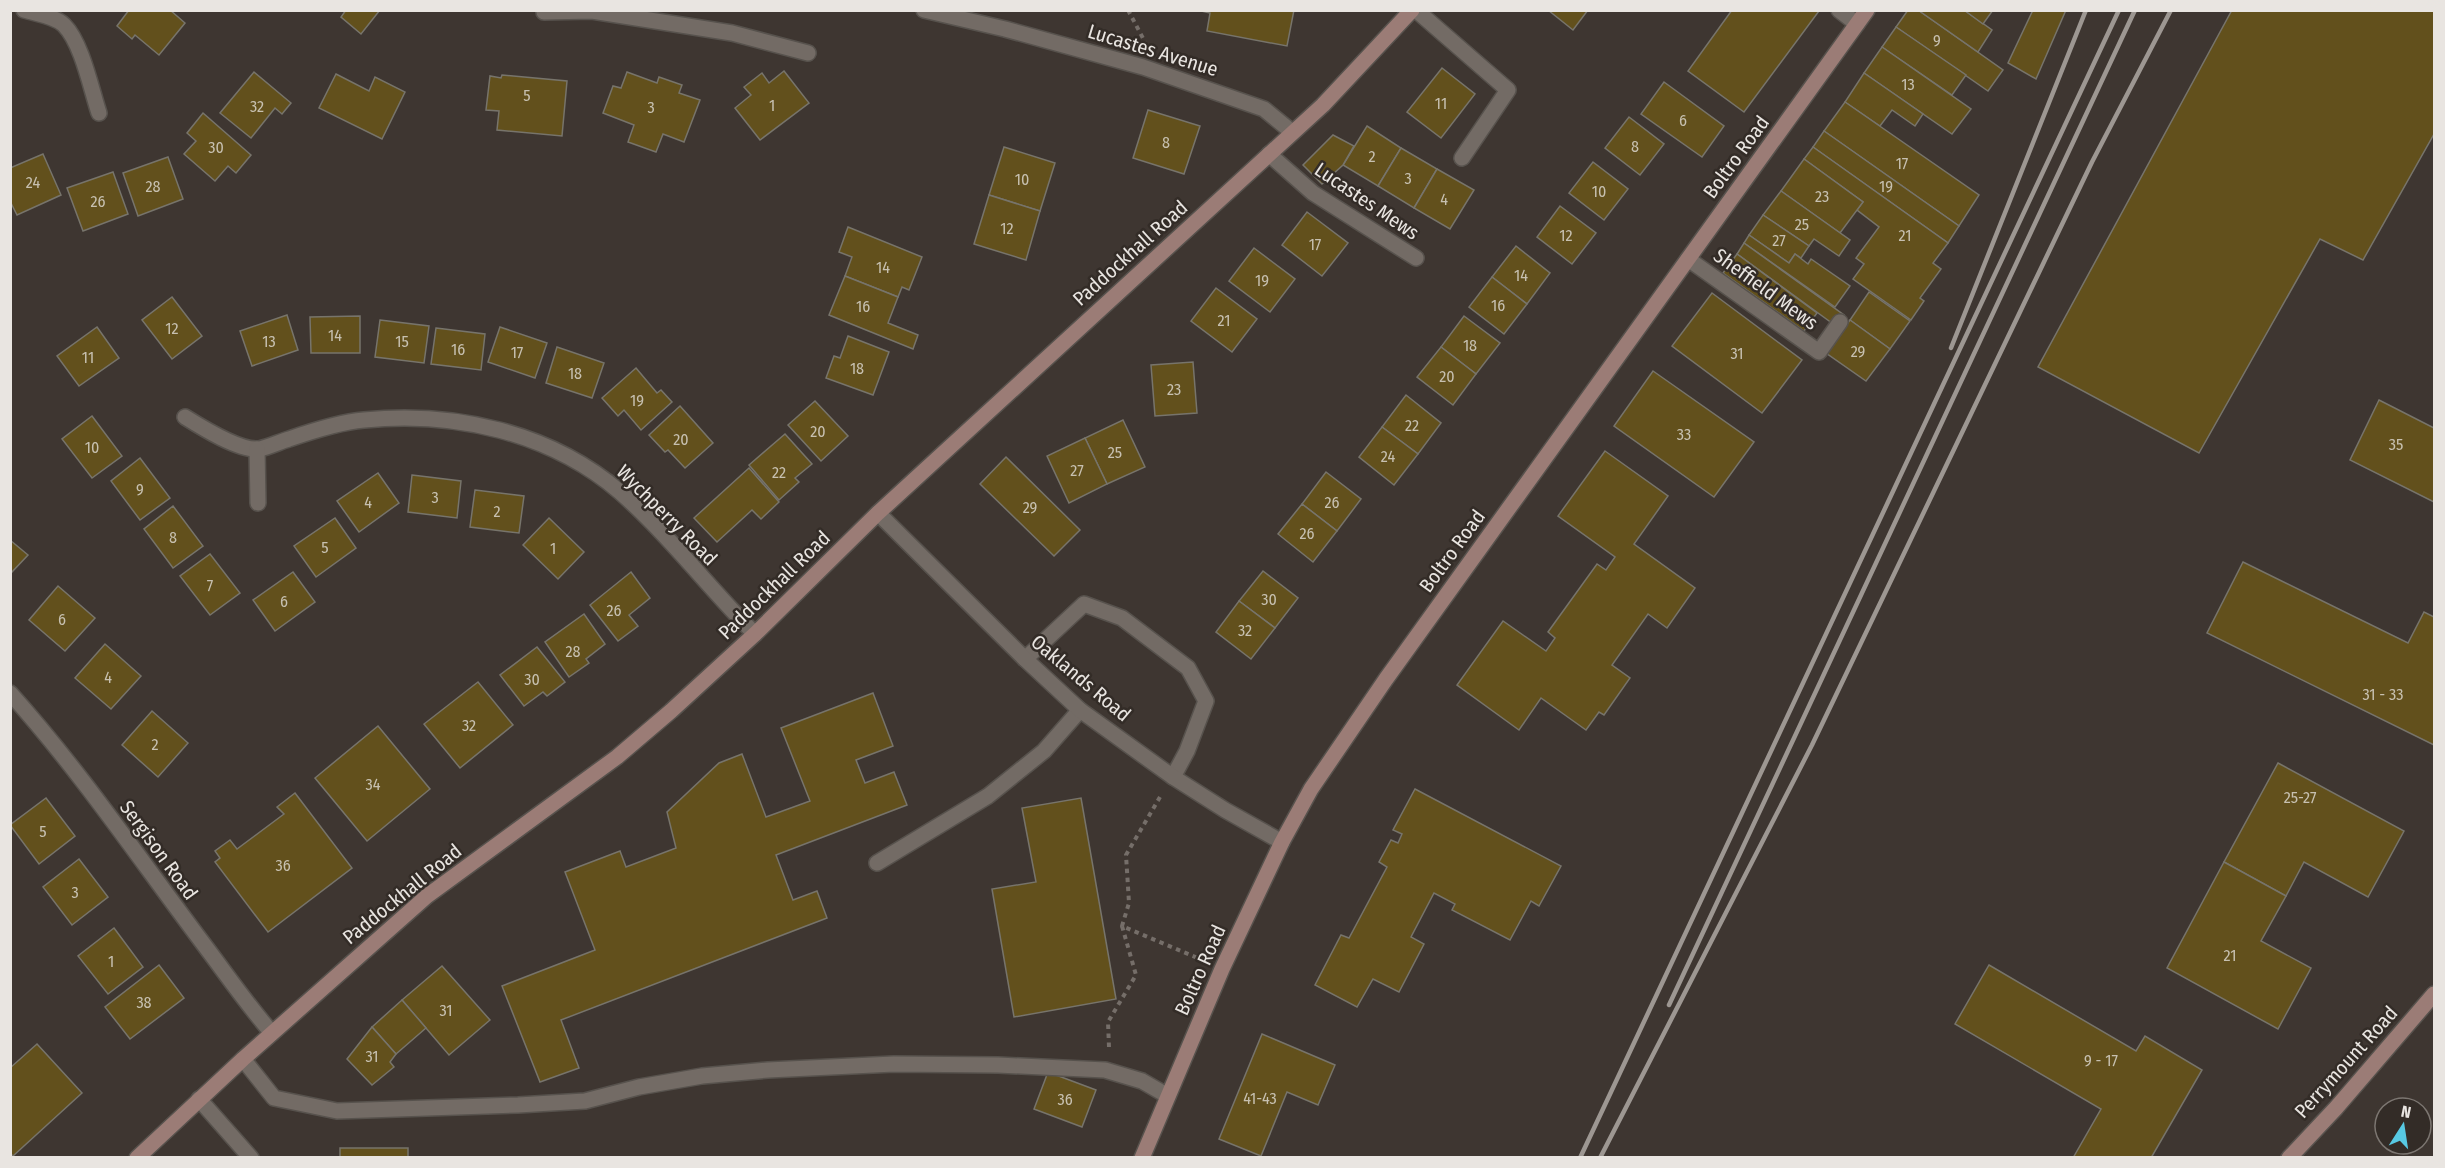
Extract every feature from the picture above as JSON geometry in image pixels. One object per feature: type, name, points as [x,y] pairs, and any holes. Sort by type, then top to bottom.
[{"type":"street","points":[[24,10],[64,25],[76,42],[99,113]]},
{"type":"street","name":"Lucastes Avenue","points":[[924,10],[1005,29],[1143,67],[1264,109],[1292,132]]},
{"type":"street","points":[[1414,10],[1508,90],[1462,158]]},
{"type":"street","name":"Paddockhall Road","points":[[137,1158],[243,1059],[427,896],[617,757],[671,711],[755,634],[878,513],[1323,105],[1414,10]]},
{"type":"street","points":[[1839,10],[1857,24]]},
{"type":"street","name":"Boltro Road","points":[[1142,1158],[1222,969],[1282,842],[1311,789],[1386,679],[1867,10]]},
{"type":"street","points":[[544,12],[591,11],[732,33],[808,53]]},
{"type":"street","name":"Lucastes Mews","points":[[1269,154],[1313,193],[1416,258]]},
{"type":"street","name":"Sheffield Mews","points":[[1688,259],[1819,352],[1840,322]]},
{"type":"street","points":[[184,417],[219,438],[257,449],[258,503]]},
{"type":"street","name":"Wychperry Road","points":[[257,449],[361,420],[404,417],[452,420],[505,431],[549,447],[586,468],[619,492],[755,634]]},
{"type":"street","name":"Oaklands Road","points":[[878,513],[1025,659],[1080,710],[1173,777],[1233,815],[1282,842]]},
{"type":"street","points":[[1025,659],[1084,604],[1122,618],[1188,668],[1206,701],[1191,743],[1173,777]]},
{"type":"street","name":"Sergison Road","points":[[10,693],[36,721],[272,1033]]},
{"type":"street","points":[[877,863],[988,796],[1044,751],[1080,710]]},
{"type":"street","name":"Perrymount Road","points":[[2289,1158],[2336,1108],[2434,994]]},
{"type":"street","points":[[243,1059],[274,1098],[337,1111],[585,1101],[639,1087],[702,1076],[768,1070],[921,1064],[1073,1067],[1111,1071],[1142,1081],[1168,1096]]},
{"type":"street","points":[[199,1099],[251,1158]]},
{"type":"path","points":[[1128,10],[1146,44],[1143,67]]},
{"type":"path","points":[[1111,1071],[1108,1022],[1136,975],[1122,926],[1129,903],[1126,855],[1158,799]]},
{"type":"path","points":[[1122,926],[1222,969]]},
{"type":"building","points":[[129,10],[170,10],[185,23],[159,55],[135,35],[132,39],[117,26]]},
{"type":"building","points":[[346,10],[380,10],[361,34],[341,17]]},
{"type":"building","points":[[1197,10],[1294,10],[1287,46],[1207,31],[1210,13]]},
{"type":"building","points":[[1548,10],[1588,10],[1573,30]]},
{"type":"building","points":[[1732,10],[1819,11],[1744,112],[1688,71]]},
{"type":"building","points":[[1908,10],[1918,10],[2003,70],[1988,91],[1896,27]]},
{"type":"building","points":[[1918,10],[1964,10],[1992,30],[1978,52]]},
{"type":"building","points":[[1964,10],[1993,10],[1983,24]]},
{"type":"building","points":[[2033,10],[2066,10],[2036,79],[2008,63]]},
{"type":"building","points":[[2232,10],[2434,10],[2434,134],[2363,260],[2320,239],[2199,453],[2038,367]]},
{"type":"building","points":[[1896,27],[1966,75],[1952,95],[1882,47]]},
{"type":"building","points":[[1882,47],[1971,109],[1952,134],[1864,73]]},
{"type":"building","points":[[1442,68],[1475,94],[1441,138],[1407,112]]},
{"type":"building","points":[[784,71],[809,103],[760,140],[735,108],[751,95],[744,87],[762,73],[769,83]]},
{"type":"building","points":[[254,72],[291,103],[282,114],[275,108],[251,138],[220,113]]},
{"type":"building","points":[[627,72],[657,83],[659,77],[682,85],[679,93],[700,100],[684,142],[663,134],[656,152],[628,142],[634,125],[603,113],[613,86],[621,88]]},
{"type":"building","points":[[1864,73],[1923,114],[1915,126],[1892,110],[1880,126],[1845,102]]},
{"type":"building","points":[[336,74],[369,91],[375,77],[405,92],[382,139],[319,108]]},
{"type":"building","points":[[502,75],[567,81],[562,136],[497,130],[499,111],[486,110],[490,76],[501,78]]},
{"type":"building","points":[[1664,82],[1724,126],[1702,157],[1641,114]]},
{"type":"building","points":[[1845,102],[1979,195],[1959,226],[1824,131]]},
{"type":"building","points":[[1148,110],[1200,126],[1184,174],[1133,158]]},
{"type":"building","points":[[203,113],[251,155],[236,173],[228,166],[215,181],[184,154],[196,141],[187,133]]},
{"type":"building","points":[[1629,117],[1664,144],[1640,175],[1605,148]]},
{"type":"building","points":[[1367,126],[1401,148],[1378,186],[1343,165]]},
{"type":"building","points":[[1824,131],[1959,226],[1948,243],[1813,147]]},
{"type":"building","points":[[1333,135],[1354,146],[1343,165],[1322,184],[1303,165]]},
{"type":"building","points":[[1004,147],[1055,163],[1040,211],[989,195]]},
{"type":"building","points":[[1813,147],[1948,243],[1933,263],[1941,269],[1920,298],[1924,301],[1911,320],[1853,279],[1864,264],[1856,258],[1879,227],[1857,210],[1863,202],[1804,159]]},
{"type":"building","points":[[1401,148],[1437,169],[1414,208],[1378,186]]},
{"type":"building","points":[[43,154],[61,195],[17,215],[10,201],[10,168]]},
{"type":"building","points":[[168,157],[183,199],[138,216],[123,173]]},
{"type":"building","points":[[1804,159],[1863,202],[1840,233],[1781,191]]},
{"type":"building","points":[[1593,162],[1628,189],[1604,220],[1569,193]]},
{"type":"building","points":[[1437,169],[1474,190],[1450,229],[1414,208]]},
{"type":"building","points":[[113,172],[128,214],[83,231],[67,188]]},
{"type":"building","points":[[1781,191],[1850,240],[1839,256],[1814,239],[1809,246],[1763,215]]},
{"type":"building","points":[[989,195],[1040,211],[1026,260],[974,244]]},
{"type":"building","points":[[1560,206],[1596,233],[1572,264],[1537,237]]},
{"type":"building","points":[[1307,212],[1348,243],[1322,276],[1282,245]]},
{"type":"building","points":[[1763,215],[1809,246],[1801,258],[1795,254],[1789,263],[1749,235]]},
{"type":"building","points":[[848,227],[922,257],[909,290],[902,287],[898,297],[845,276],[852,257],[839,252]]},
{"type":"building","points":[[1749,235],[1789,263],[1795,254],[1808,264],[1811,259],[1850,286],[1835,307],[1744,243]]},
{"type":"building","points":[[1744,243],[1844,315],[1836,326],[1737,254]]},
{"type":"building","points":[[1516,246],[1550,273],[1527,304],[1492,277]]},
{"type":"building","points":[[1254,248],[1295,279],[1270,312],[1229,281]]},
{"type":"building","points":[[1737,254],[1817,313],[1804,331],[1723,273]]},
{"type":"building","points":[[845,276],[898,297],[888,323],[918,335],[913,349],[829,315]]},
{"type":"building","points":[[1492,277],[1527,304],[1504,334],[1469,307]]},
{"type":"building","points":[[1216,288],[1257,319],[1232,352],[1191,321]]},
{"type":"building","points":[[1869,292],[1910,321],[1890,349],[1850,320]]},
{"type":"building","points":[[1712,293],[1802,360],[1762,413],[1672,346]]},
{"type":"building","points":[[172,297],[202,336],[172,359],[142,320]]},
{"type":"building","points":[[287,315],[298,350],[252,366],[240,331]]},
{"type":"building","points":[[360,316],[360,353],[311,353],[310,317]]},
{"type":"building","points":[[1464,316],[1500,343],[1476,374],[1441,347]]},
{"type":"building","points":[[380,320],[429,326],[424,363],[375,357]]},
{"type":"building","points":[[1850,320],[1890,349],[1866,381],[1826,353]]},
{"type":"building","points":[[97,327],[119,358],[79,386],[57,356]]},
{"type":"building","points":[[500,327],[547,343],[535,378],[488,362]]},
{"type":"building","points":[[436,328],[485,334],[481,370],[431,364]]},
{"type":"building","points":[[848,336],[889,352],[873,395],[826,378],[834,356],[840,358]]},
{"type":"building","points":[[557,347],[604,363],[592,398],[546,383]]},
{"type":"building","points":[[1441,347],[1476,374],[1453,405],[1417,377]]},
{"type":"building","points":[[1193,362],[1197,413],[1155,416],[1151,365]]},
{"type":"building","points":[[636,368],[657,393],[661,390],[672,402],[641,430],[624,410],[618,416],[602,398]]},
{"type":"building","points":[[1653,371],[1754,442],[1714,497],[1614,426]]},
{"type":"building","points":[[1406,395],[1441,423],[1418,454],[1382,427]]},
{"type":"building","points":[[2379,400],[2434,428],[2434,502],[2350,460]]},
{"type":"building","points":[[815,401],[848,436],[821,461],[788,425]]},
{"type":"building","points":[[680,406],[713,443],[685,468],[649,435]]},
{"type":"building","points":[[92,416],[122,456],[92,478],[62,439]]},
{"type":"building","points":[[1123,420],[1145,467],[1107,484],[1085,438]]},
{"type":"building","points":[[1382,427],[1418,454],[1394,485],[1359,457]]},
{"type":"building","points":[[785,434],[812,464],[795,478],[799,482],[779,500],[749,465]]},
{"type":"building","points":[[1085,438],[1107,484],[1069,503],[1047,456]]},
{"type":"building","points":[[1605,451],[1668,496],[1634,544],[1695,588],[1667,628],[1648,614],[1612,665],[1630,678],[1604,715],[1599,712],[1586,730],[1541,698],[1519,730],[1457,685],[1503,621],[1546,651],[1555,638],[1548,632],[1597,564],[1606,570],[1615,557],[1558,516]]},
{"type":"building","points":[[1006,457],[1080,530],[1054,556],[980,484]]},
{"type":"building","points":[[140,458],[170,498],[140,520],[111,481]]},
{"type":"building","points":[[749,468],[779,502],[761,519],[752,510],[717,542],[694,518]]},
{"type":"building","points":[[1326,472],[1361,499],[1337,531],[1302,504]]},
{"type":"building","points":[[378,473],[399,503],[359,532],[337,501]]},
{"type":"building","points":[[412,475],[461,481],[457,518],[408,512]]},
{"type":"building","points":[[475,490],[524,496],[519,533],[470,527]]},
{"type":"building","points":[[1302,504],[1337,531],[1313,562],[1278,534]]},
{"type":"building","points":[[173,506],[203,546],[173,568],[144,529]]},
{"type":"building","points":[[335,518],[356,548],[316,577],[294,546]]},
{"type":"building","points":[[549,518],[584,552],[558,579],[523,545]]},
{"type":"building","points":[[10,540],[28,555],[10,574]]},
{"type":"building","points":[[210,554],[240,593],[210,615],[180,576]]},
{"type":"building","points":[[2243,562],[2408,643],[2424,612],[2434,617],[2434,745],[2207,633]]},
{"type":"building","points":[[1263,571],[1298,598],[1275,628],[1239,601]]},
{"type":"building","points":[[293,572],[315,602],[275,631],[253,600]]},
{"type":"building","points":[[631,572],[650,598],[629,615],[638,626],[618,641],[590,605]]},
{"type":"building","points":[[58,586],[95,618],[65,651],[29,620]]},
{"type":"building","points":[[1239,601],[1275,628],[1251,659],[1216,632]]},
{"type":"building","points":[[584,614],[605,644],[586,659],[589,663],[569,677],[545,642]]},
{"type":"building","points":[[105,644],[141,676],[111,709],[75,678]]},
{"type":"building","points":[[537,647],[565,682],[547,696],[543,692],[524,706],[500,675]]},
{"type":"building","points":[[478,682],[513,725],[460,768],[424,724]]},
{"type":"building","points":[[873,693],[893,746],[856,760],[865,783],[894,772],[907,805],[776,855],[793,900],[817,891],[827,918],[561,1020],[579,1068],[540,1082],[502,986],[595,950],[565,872],[620,851],[626,867],[676,848],[667,812],[719,763],[742,754],[766,817],[810,801],[781,728]]},
{"type":"building","points":[[152,711],[188,743],[158,777],[122,745]]},
{"type":"building","points":[[378,726],[430,789],[367,841],[315,778]]},
{"type":"building","points":[[2278,763],[2404,831],[2368,897],[2304,862],[2286,896],[2224,862]]},
{"type":"building","points":[[1415,789],[1561,866],[1539,906],[1531,901],[1510,940],[1452,910],[1455,904],[1434,893],[1411,937],[1424,944],[1399,992],[1373,979],[1357,1007],[1315,985],[1341,935],[1349,938],[1387,867],[1379,862],[1391,840],[1398,843],[1402,834],[1393,830]]},
{"type":"building","points":[[295,793],[352,868],[268,932],[215,862],[220,858],[215,851],[230,840],[237,849],[284,814],[277,807]]},
{"type":"building","points":[[46,798],[75,836],[39,864],[10,825]]},
{"type":"building","points":[[1081,798],[1116,999],[1014,1017],[992,889],[1036,882],[1022,808]]},
{"type":"building","points":[[79,859],[108,897],[72,925],[43,887]]},
{"type":"building","points":[[2224,862],[2286,896],[2261,941],[2311,968],[2278,1029],[2167,968]]},
{"type":"building","points":[[114,928],[143,967],[108,994],[78,956]]},
{"type":"building","points":[[159,965],[184,998],[130,1039],[105,1007]]},
{"type":"building","points":[[1989,965],[2136,1051],[2145,1036],[2202,1070],[2151,1158],[2073,1158],[2101,1109],[1955,1024]]},
{"type":"building","points":[[442,966],[490,1020],[449,1055],[402,1000]]},
{"type":"building","points":[[402,1000],[426,1028],[396,1054],[372,1027]]},
{"type":"building","points":[[372,1027],[396,1054],[390,1062],[394,1067],[372,1085],[347,1059]]},
{"type":"building","points":[[1262,1034],[1335,1065],[1318,1105],[1287,1092],[1261,1156],[1219,1139]]},
{"type":"building","points":[[37,1044],[82,1093],[13,1156],[10,1153],[10,1068]]},
{"type":"building","points":[[1048,1072],[1096,1090],[1082,1127],[1034,1109]]},
{"type":"building","points":[[340,1148],[408,1148],[408,1158],[340,1158]]},
{"type":"railway","points":[[1951,348],[2086,10]]},
{"type":"railway","points":[[1580,1158],[2119,10]]},
{"type":"railway","points":[[1669,1005],[2135,10]]},
{"type":"railway","points":[[1600,1158],[1812,745],[2092,162],[2171,10]]}]
